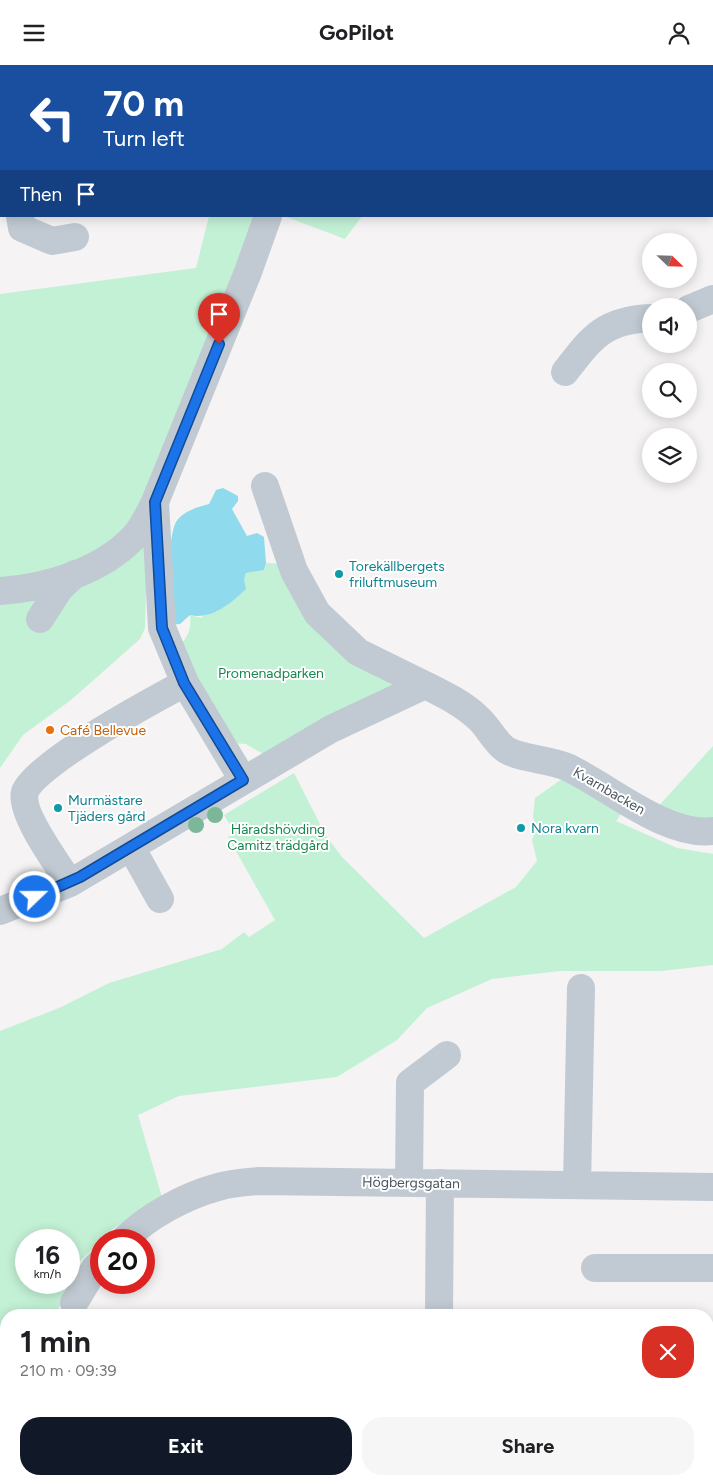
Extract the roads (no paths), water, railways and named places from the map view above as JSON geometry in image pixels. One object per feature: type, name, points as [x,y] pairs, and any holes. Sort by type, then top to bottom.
[{"type":"street","points":[[20,217],[22,228],[52,241],[75,237]]},
{"type":"street","points":[[0,591],[15,590],[86,570],[121,549],[135,536],[155,502],[248,272],[268,217]]},
{"type":"street","points":[[697,306],[713,299]]},
{"type":"street","points":[[565,372],[586,345],[602,329],[628,320],[642,319]]},
{"type":"street","points":[[265,486],[294,571],[316,613],[358,652],[425,685]]},
{"type":"street","points":[[155,502],[162,628],[184,683],[243,780]]},
{"type":"street","points":[[40,619],[60,588],[74,574]]},
{"type":"street","points":[[70,883],[38,834],[25,803],[25,792],[32,781],[53,763],[118,720],[184,683]]},
{"type":"street","points":[[0,911],[70,883],[331,729],[425,685]]},
{"type":"street","name":"Kvarnbacken","points":[[425,685],[449,697],[478,717],[506,750],[567,767],[628,804],[653,816],[684,827],[713,831]]},
{"type":"street","points":[[131,847],[160,899]]},
{"type":"street","points":[[577,1185],[581,988]]},
{"type":"street","points":[[409,1183],[410,1083],[447,1055]]},
{"type":"street","name":"Högbergsgatan","points":[[139,1229],[166,1209],[218,1187],[260,1181],[713,1187]]},
{"type":"street","points":[[439,1309],[440,1183]]},
{"type":"street","points":[[596,1268],[713,1268]]},
{"type":"street","points":[[74,1303],[90,1277]]},
{"type":"water","points":[[223,488],[238,496],[238,501],[232,509],[247,536],[257,533],[264,537],[266,563],[264,570],[246,573],[244,580],[246,589],[221,609],[206,615],[190,615],[180,624],[168,625],[171,542],[176,522],[187,512],[209,504],[216,490]]},
{"type":"place","name":"Torekällbergets friluftmuseum","points":[[339,574]]},
{"type":"place","name":"Café Bellevue","points":[[50,730]]},
{"type":"place","name":"Murmästare Tjäders gård","points":[[58,808]]},
{"type":"place","name":"Nora kvarn","points":[[521,828]]},
{"type":"park label","name":"Promenadparken","points":[[271,673]]},
{"type":"park label","name":"Häradshövding Camitz trädgård","points":[[278,838]]}]
